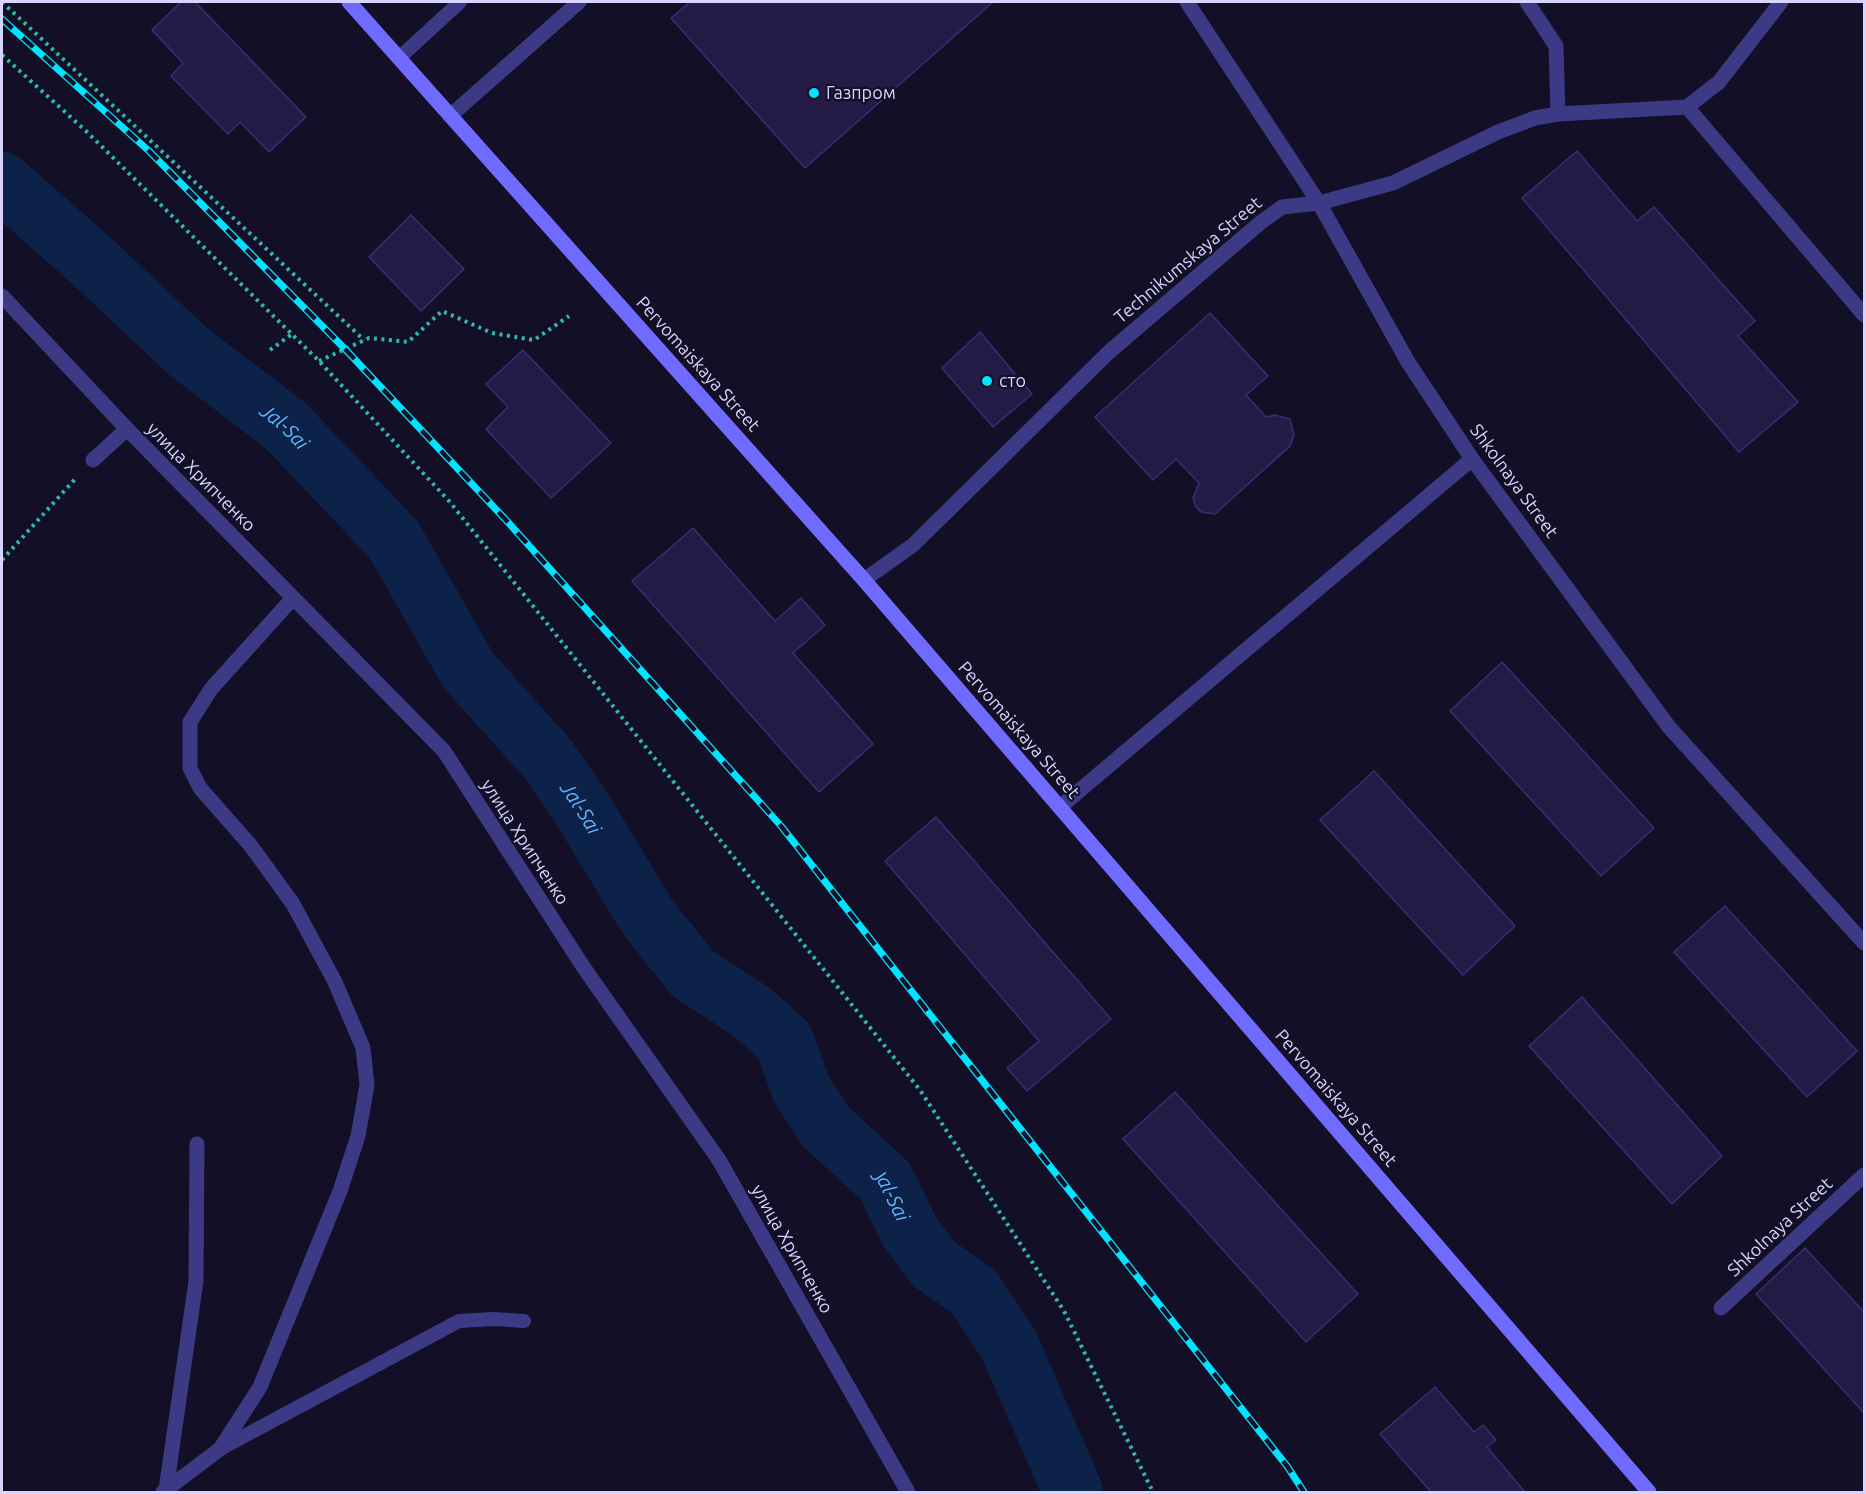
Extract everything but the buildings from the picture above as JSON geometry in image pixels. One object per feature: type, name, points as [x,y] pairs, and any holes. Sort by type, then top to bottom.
[{"type":"main road","name":"Pervomaiskaya Street","points":[[349,2],[864,580],[1649,1492]]},
{"type":"street","points":[[450,116],[579,2]]},
{"type":"street","name":"Shkolnaya Street","points":[[1187,2],[1319,203],[1403,352],[1472,459],[1669,727],[1864,944]]},
{"type":"street","points":[[1527,2],[1556,46],[1558,114]]},
{"type":"street","points":[[1781,2],[1719,82],[1687,107],[1864,315]]},
{"type":"street","name":"Technikumskaya Street","points":[[864,580],[913,545],[1109,352],[1260,223],[1282,207],[1319,203],[1393,183],[1498,132],[1535,118],[1558,114],[1687,107]]},
{"type":"street","name":"улица Хрипченко","points":[[2,296],[127,429],[444,751],[584,968],[719,1160],[908,1492]]},
{"type":"street","points":[[93,460],[127,429]]},
{"type":"street","points":[[1060,807],[1472,459]]},
{"type":"street","points":[[165,1491],[220,1449],[260,1387],[322,1234],[358,1136],[367,1085],[363,1048],[335,982],[293,904],[251,846],[200,788],[190,768],[190,722],[211,689],[293,598]]},
{"type":"street","points":[[165,1491],[196,1281],[197,1144]]},
{"type":"street","name":"Shkolnaya Street","points":[[1721,1308],[1864,1175]]},
{"type":"lane","points":[[399,58],[460,2]]},
{"type":"lane","points":[[220,1449],[459,1322],[493,1319],[524,1321]]},
{"type":"path","points":[[2,2],[364,340]]},
{"type":"path","points":[[2,55],[86,131],[319,360],[449,501],[920,1090],[1064,1311],[1153,1492]]},
{"type":"path","points":[[319,360],[369,338],[408,342],[442,311],[492,333],[534,340],[569,316]]},
{"type":"path","points":[[270,350],[292,334]]},
{"type":"path","points":[[2,560],[93,460]]},
{"type":"waterway","name":"Jal-Sai","points":[[2,182],[94,263],[190,353],[285,425],[394,540],[468,670],[547,758],[581,807],[647,916],[692,973],[753,1013],[784,1041],[801,1088],[825,1126],[885,1181],[910,1232],[934,1264],[974,1292],[1009,1345],[1073,1492]]},
{"type":"railway","points":[[2,19],[149,151],[345,349],[505,519],[781,826],[1287,1466],[1304,1492]]},
{"type":"place","name":"Газпром","points":[[814,93]]},
{"type":"place","name":"сто","points":[[987,381]]}]
